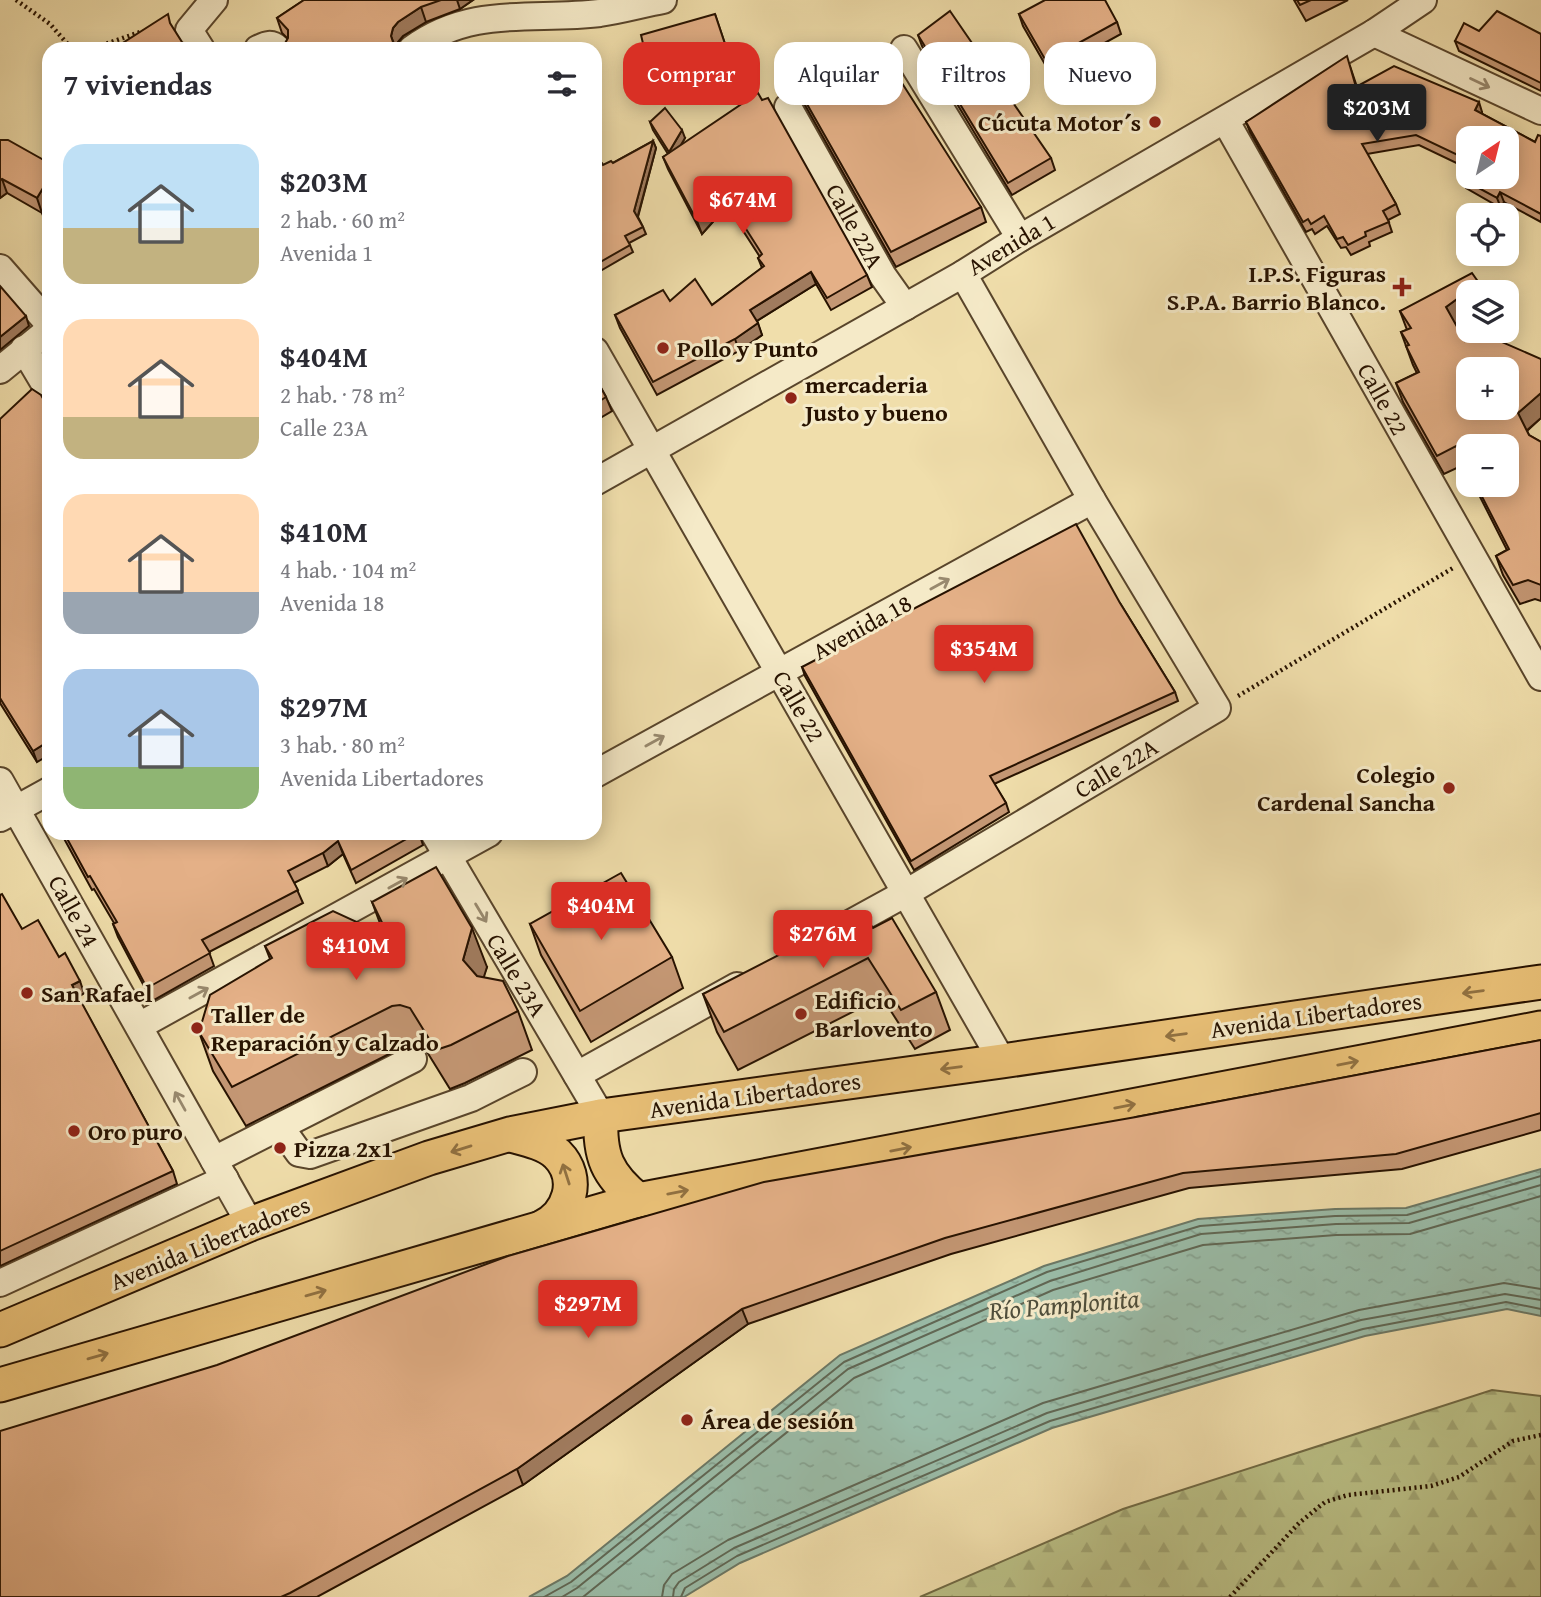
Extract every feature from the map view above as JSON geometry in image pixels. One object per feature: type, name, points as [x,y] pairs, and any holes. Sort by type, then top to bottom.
[{"type":"main road","name":"Avenida Libertadores","points":[[0,1330],[250,1224],[429,1158],[510,1134],[601,1116],[1002,1062],[1541,982]]},
{"type":"main road","name":"Avenida Libertadores","points":[[0,1385],[638,1200],[1541,1028]]},
{"type":"main road","points":[[601,1116],[599,1140],[606,1164],[619,1184],[638,1200]]},
{"type":"main road","points":[[510,1134],[548,1148],[558,1155],[570,1178],[568,1203],[552,1223],[541,1228]]},
{"type":"street","points":[[195,40],[214,0]]},
{"type":"street","points":[[427,42],[461,23],[517,15],[600,13],[663,0]]},
{"type":"street","name":"Avenida 1","points":[[602,478],[963,274],[1013,227],[1225,120],[1374,33],[1414,4]]},
{"type":"street","points":[[1374,33],[1541,111]]},
{"type":"street","points":[[904,49],[1013,227]]},
{"type":"street","name":"Calle 22A","points":[[788,107],[883,276],[905,307]]},
{"type":"street","name":"Calle 22","points":[[1225,120],[1541,677]]},
{"type":"street","points":[[0,268],[42,316]]},
{"type":"street","points":[[963,274],[1092,500],[1217,708]]},
{"type":"street","points":[[0,370],[42,335]]},
{"type":"street","points":[[24,349],[42,379]]},
{"type":"street","name":"Calle 22","points":[[602,363],[1002,1062]]},
{"type":"street","name":"Avenida 18","points":[[602,770],[1092,500]]},
{"type":"street","name":"Calle 22A","points":[[808,947],[906,893],[1217,708]]},
{"type":"street","name":"Calle 24","points":[[0,781],[8,814],[139,1027],[250,1224]]},
{"type":"street","points":[[8,814],[42,795]]},
{"type":"street","name":"Calle 23A","points":[[438,840],[601,1116]]},
{"type":"street","points":[[139,1027],[476,840]]},
{"type":"street","points":[[576,1075],[760,974]]},
{"type":"street","points":[[0,1283],[219,1170],[281,1128],[413,1059]]},
{"type":"street","points":[[281,1128],[299,1153],[310,1155],[471,1098],[523,1072]]},
{"type":"path","points":[[16,0],[50,24],[66,42]]},
{"type":"path","points":[[111,42],[162,25],[195,40]]},
{"type":"path","points":[[1217,708],[1472,557]]},
{"type":"path","points":[[1230,1597],[1299,1523],[1325,1502],[1348,1495],[1440,1483],[1459,1477],[1514,1441],[1541,1434]]},
{"type":"green space","points":[[1492,1390],[1541,1396],[1541,1597],[920,1597],[1123,1509]]},
{"type":"water","name":"Río Pamplonita","points":[[1541,1169],[1541,1316],[1507,1309],[1365,1336],[1052,1428],[740,1563],[684,1597],[529,1597],[567,1576],[840,1355],[1044,1266],[1198,1219],[1335,1209],[1406,1208]]},
{"type":"building","points":[[304,0],[441,0],[421,7],[398,22],[391,36],[393,42],[286,42],[288,30],[277,18]]},
{"type":"building","points":[[1045,0],[1105,0],[1117,22],[1081,42],[1044,42],[1044,58],[1019,14]]},
{"type":"building","points":[[1297,0],[1311,0],[1300,5]]},
{"type":"building","points":[[950,11],[971,42],[922,42],[918,35]]},
{"type":"building","points":[[1497,11],[1541,34],[1541,83],[1455,41],[1464,23],[1479,31]]},
{"type":"building","points":[[168,14],[170,23],[182,42],[124,42]]},
{"type":"building","points":[[715,14],[724,42],[643,42],[641,35]]},
{"type":"building","points":[[1347,56],[1356,87],[1394,66],[1479,102],[1475,110],[1505,126],[1456,126],[1456,154],[1416,135],[1362,144],[1396,204],[1383,211],[1389,222],[1365,232],[1366,236],[1348,245],[1343,237],[1337,239],[1324,216],[1311,224],[1308,219],[1303,222],[1246,122]]},
{"type":"building","points":[[903,85],[981,207],[891,252],[807,105],[903,105]]},
{"type":"building","points":[[760,96],[762,100],[768,98],[867,275],[827,298],[811,272],[750,310],[758,323],[735,339],[653,382],[615,315],[663,290],[670,301],[695,279],[712,305],[764,266],[758,258],[762,254],[723,193],[697,221],[663,157],[740,105],[760,105]]},
{"type":"building","points":[[961,105],[1015,105],[1051,158],[1008,183]]},
{"type":"building","points":[[665,108],[682,130],[669,152],[650,122]]},
{"type":"building","points":[[1519,133],[1535,142],[1538,135],[1541,136],[1541,214],[1500,192],[1497,198],[1480,189],[1519,189]]},
{"type":"building","points":[[0,140],[8,140],[42,159],[42,190],[37,198],[0,180]]},
{"type":"building","points":[[653,141],[634,211],[643,227],[625,236],[630,245],[602,261],[602,164],[613,163]]},
{"type":"building","points":[[1472,273],[1477,280],[1459,280]]},
{"type":"building","points":[[1456,281],[1456,300],[1446,307],[1456,325],[1456,343],[1504,343],[1541,359],[1541,393],[1519,412],[1519,357],[1456,357],[1456,420],[1519,420],[1519,415],[1529,435],[1541,442],[1541,585],[1528,580],[1513,585],[1496,556],[1509,549],[1482,497],[1519,497],[1519,434],[1456,434],[1456,446],[1437,456],[1396,383],[1419,372],[1401,332],[1411,328],[1400,311]]},
{"type":"building","points":[[0,286],[26,316],[0,337]]},
{"type":"building","points":[[32,389],[42,397],[42,745],[33,751],[0,698],[0,419]]},
{"type":"building","points":[[1076,524],[1120,603],[1175,692],[990,776],[1006,803],[911,861],[802,667]]},
{"type":"building","points":[[68,840],[405,840],[351,870],[338,841],[323,853],[288,871],[298,890],[202,940],[210,953],[147,988],[113,924],[117,922],[90,876],[88,877]]},
{"type":"building","points":[[436,867],[472,928],[463,960],[477,976],[503,981],[518,1011],[436,1050],[410,1008],[392,1006],[232,1087],[199,1032],[210,995],[272,958],[265,946],[333,911],[389,937],[372,902]]},
{"type":"building","points":[[621,873],[672,957],[580,1011],[530,924]]},
{"type":"building","name":"Oro puro","points":[[2,894],[22,929],[38,920],[59,957],[65,953],[80,981],[72,985],[173,1171],[0,1251],[0,895]]},
{"type":"building","points":[[862,912],[873,928],[892,918],[936,992],[901,1010],[868,958],[724,1032],[703,994]]},
{"type":"building","points":[[1541,1040],[1541,1113],[1396,1154],[1183,1173],[945,1238],[742,1309],[517,1469],[281,1597],[0,1597],[0,1431],[217,1365],[508,1256],[764,1182],[1136,1117]]},
{"type":"place","name":"Cúcuta Motor´s","points":[[1155,122]]},
{"type":"place","name":"I.P.S. Figuras S.P.A. Barrio Blanco.","points":[[1402,287]]},
{"type":"place","name":"Pollo y Punto","points":[[663,348]]},
{"type":"place","name":"mercaderia Justo y bueno","points":[[791,398]]},
{"type":"place","name":"Colegio Cardenal Sancha","points":[[1449,788]]},
{"type":"place","name":"San Rafael","points":[[27,993]]},
{"type":"place","name":"Edificio Barlovento","points":[[801,1014]]},
{"type":"place","name":"Taller de Reparación y Calzado","points":[[197,1028]]},
{"type":"place","name":"Oro puro","points":[[74,1131]]},
{"type":"place","name":"Pizza 2x1","points":[[280,1148]]},
{"type":"place","name":"Área de sesión","points":[[687,1420]]}]
